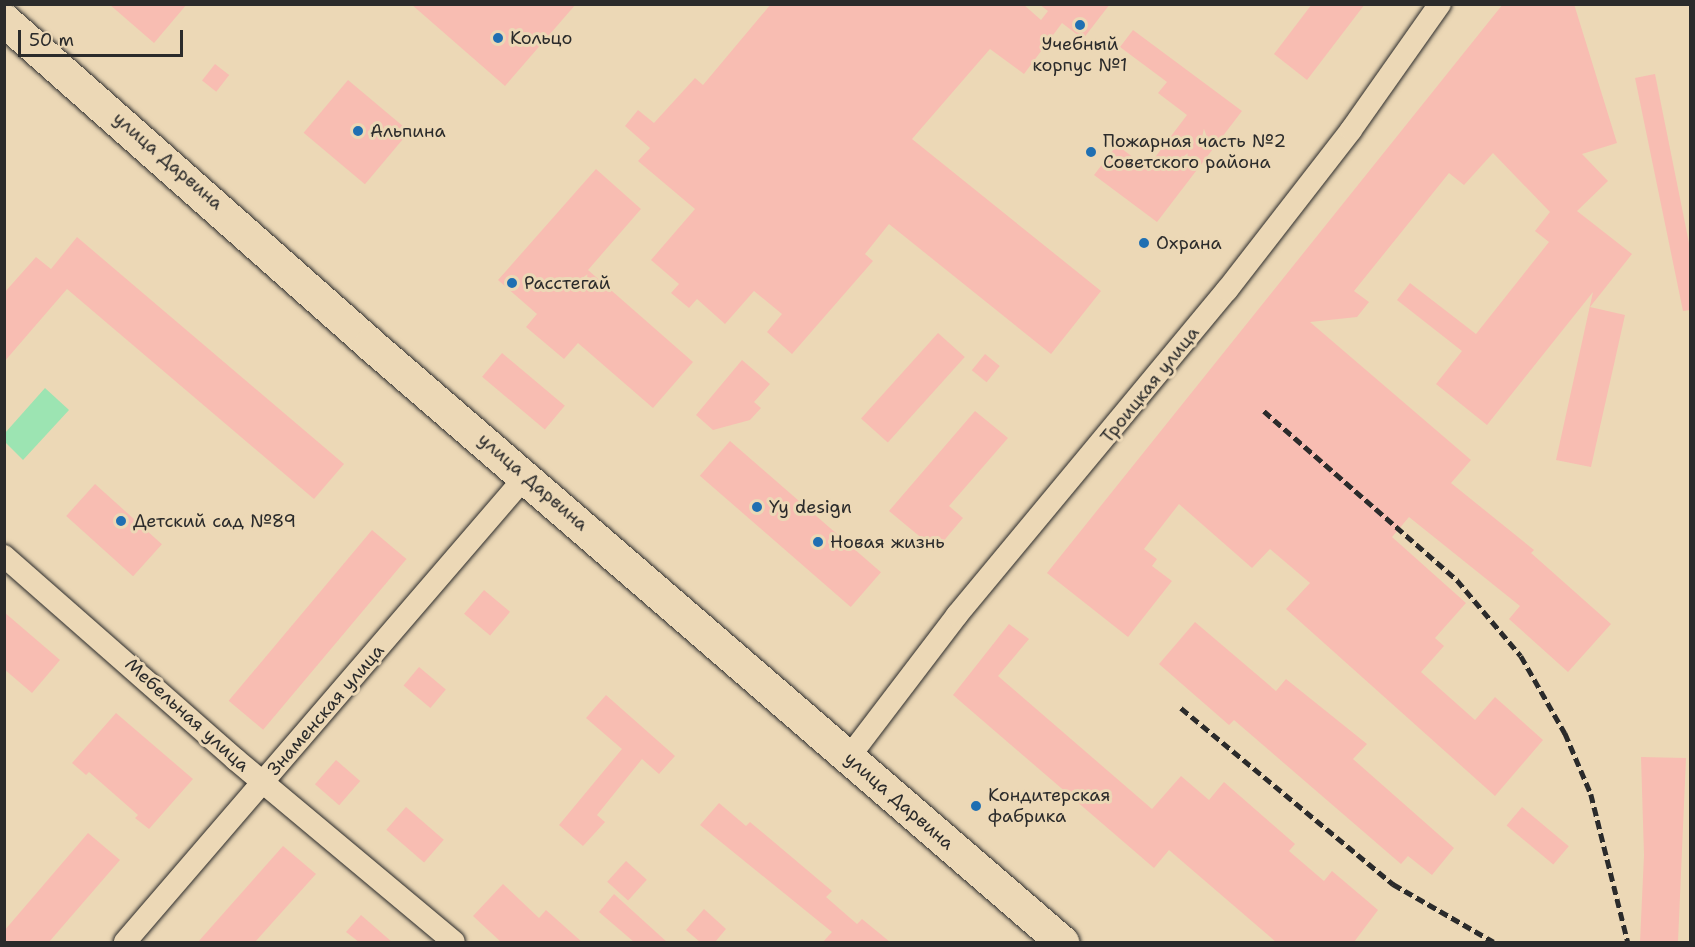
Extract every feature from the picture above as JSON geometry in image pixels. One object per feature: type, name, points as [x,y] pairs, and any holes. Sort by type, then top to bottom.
[{"type":"main road","name":"улица Дарвина","points":[[4,20],[370,344],[526,476],[849,757],[1049,938]]},
{"type":"street","name":"Троицкая улица","points":[[849,757],[957,615],[1233,282],[1351,130],[1440,4]]},
{"type":"street","name":"Знаменская улица","points":[[125,942],[526,476]]},
{"type":"street","name":"Мебельная улица","points":[[4,556],[263,782],[454,942]]},
{"type":"green space","points":[[45,388],[69,410],[23,460],[5,442],[5,433]]},
{"type":"building","points":[[109,4],[187,4],[154,43]]},
{"type":"building","name":"Кольцо","points":[[411,4],[576,4],[505,86]]},
{"type":"building","points":[[771,4],[1023,4],[1041,20],[1048,11],[1039,4],[1110,4],[1083,39],[1062,23],[1024,74],[990,49],[912,139],[1101,291],[1051,354],[889,224],[865,254],[873,261],[792,354],[767,332],[782,314],[754,291],[725,324],[697,299],[689,308],[671,293],[679,284],[651,260],[695,209],[638,161],[650,148],[625,126],[638,110],[654,123],[695,78],[703,85]]},
{"type":"building","points":[[1312,4],[1365,4],[1307,80],[1274,54]]},
{"type":"building","points":[[1503,4],[1574,4],[1617,143],[1582,154],[1608,181],[1577,211],[1632,254],[1590,307],[1625,315],[1591,467],[1556,460],[1593,292],[1487,425],[1436,384],[1462,351],[1397,300],[1410,283],[1476,334],[1549,242],[1535,231],[1550,212],[1493,153],[1464,185],[1449,173],[1354,291],[1369,302],[1357,317],[1310,322],[1471,460],[1451,483],[1534,550],[1531,553],[1611,624],[1568,672],[1509,619],[1520,606],[1409,517],[1392,537],[1466,603],[1435,638],[1444,646],[1421,672],[1475,720],[1495,697],[1543,740],[1495,796],[1286,609],[1310,583],[1270,549],[1252,568],[1179,504],[1144,549],[1157,559],[1152,566],[1172,581],[1128,637],[1047,573]]},
{"type":"building","points":[[1133,30],[1242,111],[1157,222],[1094,175],[1117,145],[1147,168],[1187,115],[1158,93],[1167,82],[1120,47]]},
{"type":"building","points":[[215,64],[229,75],[216,92],[202,81]]},
{"type":"building","points":[[1655,74],[1690,248],[1690,310],[1683,311],[1635,78]]},
{"type":"building","points":[[348,80],[409,131],[365,184],[304,133]]},
{"type":"building","points":[[596,169],[641,209],[588,270],[693,362],[653,408],[578,343],[564,359],[526,327],[537,314],[498,280]]},
{"type":"building","points":[[77,237],[344,464],[314,499],[67,289],[4,362],[4,293],[36,257],[51,269]]},
{"type":"building","points":[[938,333],[965,357],[888,443],[861,418]]},
{"type":"building","points":[[502,353],[565,406],[545,429],[482,377]]},
{"type":"building","points":[[985,354],[1000,366],[987,382],[972,370]]},
{"type":"building","points":[[742,360],[770,384],[754,402],[761,408],[750,420],[713,430],[696,415]]},
{"type":"building","points":[[975,411],[1008,438],[949,506],[963,518],[936,550],[889,511]]},
{"type":"building","points":[[730,441],[881,572],[851,607],[700,476]]},
{"type":"building","points":[[95,484],[162,544],[133,576],[66,516]]},
{"type":"building","points":[[372,530],[406,559],[263,730],[229,701]]},
{"type":"building","points":[[484,590],[510,612],[490,636],[464,614]]},
{"type":"building","points":[[4,612],[60,660],[32,693],[4,669]]},
{"type":"building","points":[[1195,622],[1276,691],[1286,679],[1367,744],[1353,759],[1454,848],[1432,875],[1408,856],[1401,864],[1234,720],[1229,725],[1159,664]]},
{"type":"building","points":[[1009,624],[1029,639],[998,676],[1152,809],[1181,776],[1209,800],[1224,782],[1295,844],[1289,851],[1324,881],[1332,871],[1378,910],[1354,942],[1276,942],[1169,850],[1154,868],[953,695]]},
{"type":"building","points":[[419,667],[446,689],[430,708],[404,685]]},
{"type":"building","points":[[606,695],[675,756],[659,774],[642,759],[597,815],[605,822],[583,846],[559,825],[622,749],[586,718]]},
{"type":"building","points":[[116,713],[193,779],[149,829],[135,818],[138,815],[89,772],[86,775],[72,763]]},
{"type":"building","points":[[1641,757],[1686,758],[1678,942],[1640,942],[1644,855]]},
{"type":"building","points":[[336,760],[360,781],[339,805],[315,784]]},
{"type":"building","points":[[719,803],[746,826],[750,822],[832,891],[826,897],[857,924],[862,919],[890,942],[823,942],[832,932],[700,825]]},
{"type":"building","points":[[406,807],[444,840],[424,862],[386,830]]},
{"type":"building","points":[[1522,807],[1569,846],[1553,865],[1507,825]]},
{"type":"building","points":[[88,833],[120,860],[49,942],[4,942],[4,931]]},
{"type":"building","points":[[283,846],[316,874],[255,942],[198,942]]},
{"type":"building","points":[[626,861],[647,880],[628,901],[607,882]]},
{"type":"building","points":[[503,884],[539,918],[546,910],[582,942],[501,942],[473,916]]},
{"type":"building","points":[[614,894],[667,942],[634,942],[599,912]]},
{"type":"building","points":[[704,909],[726,929],[715,942],[700,942],[686,930]]},
{"type":"building","points":[[361,915],[392,942],[359,942],[346,932]]},
{"type":"railway","points":[[1264,411],[1457,580],[1521,656],[1565,733],[1591,794],[1628,942]]},
{"type":"railway","points":[[1181,708],[1393,884],[1494,942]]},
{"type":"place","name":"Учебный корпус №1","points":[[1080,25]]},
{"type":"place","name":"Кольцо","points":[[498,38]]},
{"type":"place","name":"Альпина","points":[[358,131]]},
{"type":"place","name":"Пожарная часть №2 Советского района","points":[[1091,152]]},
{"type":"place","name":"Охрана","points":[[1144,243]]},
{"type":"place","name":"Расстегай","points":[[512,283]]},
{"type":"place","name":"Yy design","points":[[757,507]]},
{"type":"place","name":"Детский сад №89","points":[[121,521]]},
{"type":"place","name":"Новая жизнь","points":[[818,542]]},
{"type":"place","name":"Кондитерская фабрика","points":[[976,806]]}]
